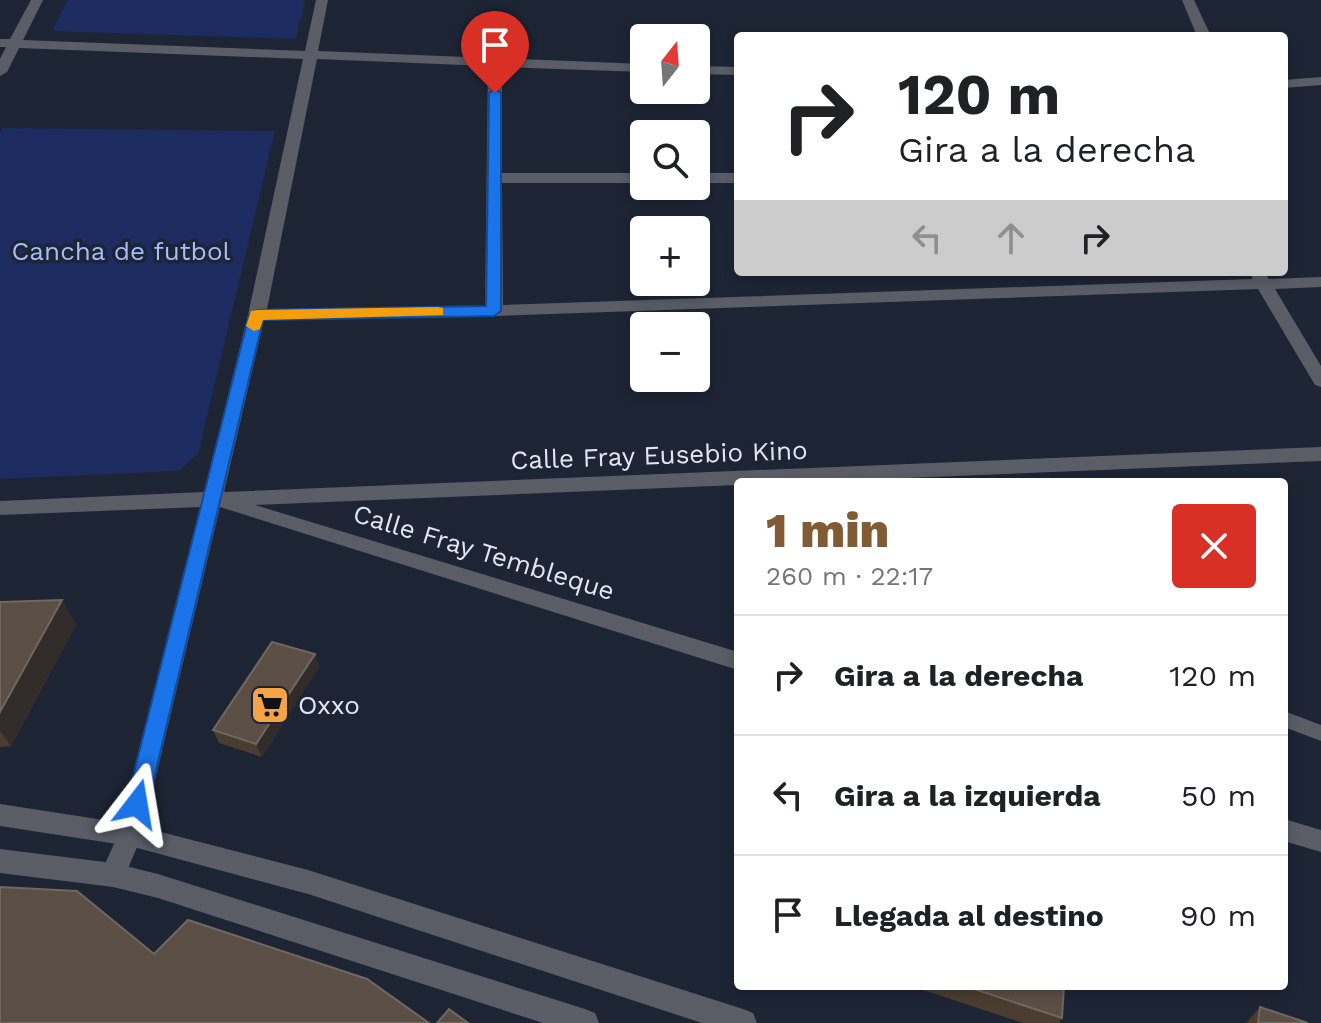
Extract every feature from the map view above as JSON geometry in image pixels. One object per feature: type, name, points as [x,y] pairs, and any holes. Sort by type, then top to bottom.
[{"type":"street","points":[[0,72],[37,0]]},
{"type":"street","points":[[113,875],[130,835],[257,315],[322,0]]},
{"type":"street","points":[[1188,0],[1202,32]]},
{"type":"street","points":[[0,43],[630,68]]},
{"type":"street","points":[[494,311],[495,64]]},
{"type":"street","points":[[710,70],[734,71]]},
{"type":"street","points":[[1288,84],[1321,81]]},
{"type":"street","points":[[496,178],[630,178]]},
{"type":"street","points":[[710,178],[734,178]]},
{"type":"street","points":[[257,315],[494,311],[1260,278],[1321,282]]},
{"type":"street","points":[[1260,278],[1321,381]]},
{"type":"street","name":"Calle Fray Eusebio Kino","points":[[0,508],[1321,454]]},
{"type":"street","name":"Calle Fray Tembleque","points":[[213,499],[734,660]]},
{"type":"street","points":[[0,815],[130,835],[308,882],[743,1023]]},
{"type":"street","points":[[1288,831],[1321,841]]},
{"type":"street","points":[[0,861],[113,875],[225,907],[585,1023]]},
{"type":"lane","points":[[1288,721],[1321,733]]},
{"type":"green space","points":[[67,0],[305,0],[296,39],[52,31]]},
{"type":"green space","name":"Cancha de futbol","points":[[2,128],[275,131],[198,454],[179,471],[0,479]]},
{"type":"building","points":[[62,600],[0,712],[0,602]]},
{"type":"building","name":"Oxxo","points":[[272,642],[315,654],[256,744],[213,730]]},
{"type":"building","points":[[0,887],[77,891],[154,954],[188,920],[367,979],[429,1023],[0,1023]]},
{"type":"building","points":[[977,990],[1064,990],[1062,1018]]},
{"type":"building","points":[[1260,1007],[1308,1023],[1258,1023]]},
{"type":"building","points":[[449,1009],[468,1023],[437,1023]]},
{"type":"slow traffic","points":[[254,326],[257,315],[437,312]]},
{"type":"place","name":"Oxxo","points":[[270,705]]},
{"type":"route","points":[[137,804],[257,315],[494,311],[495,93]]}]
